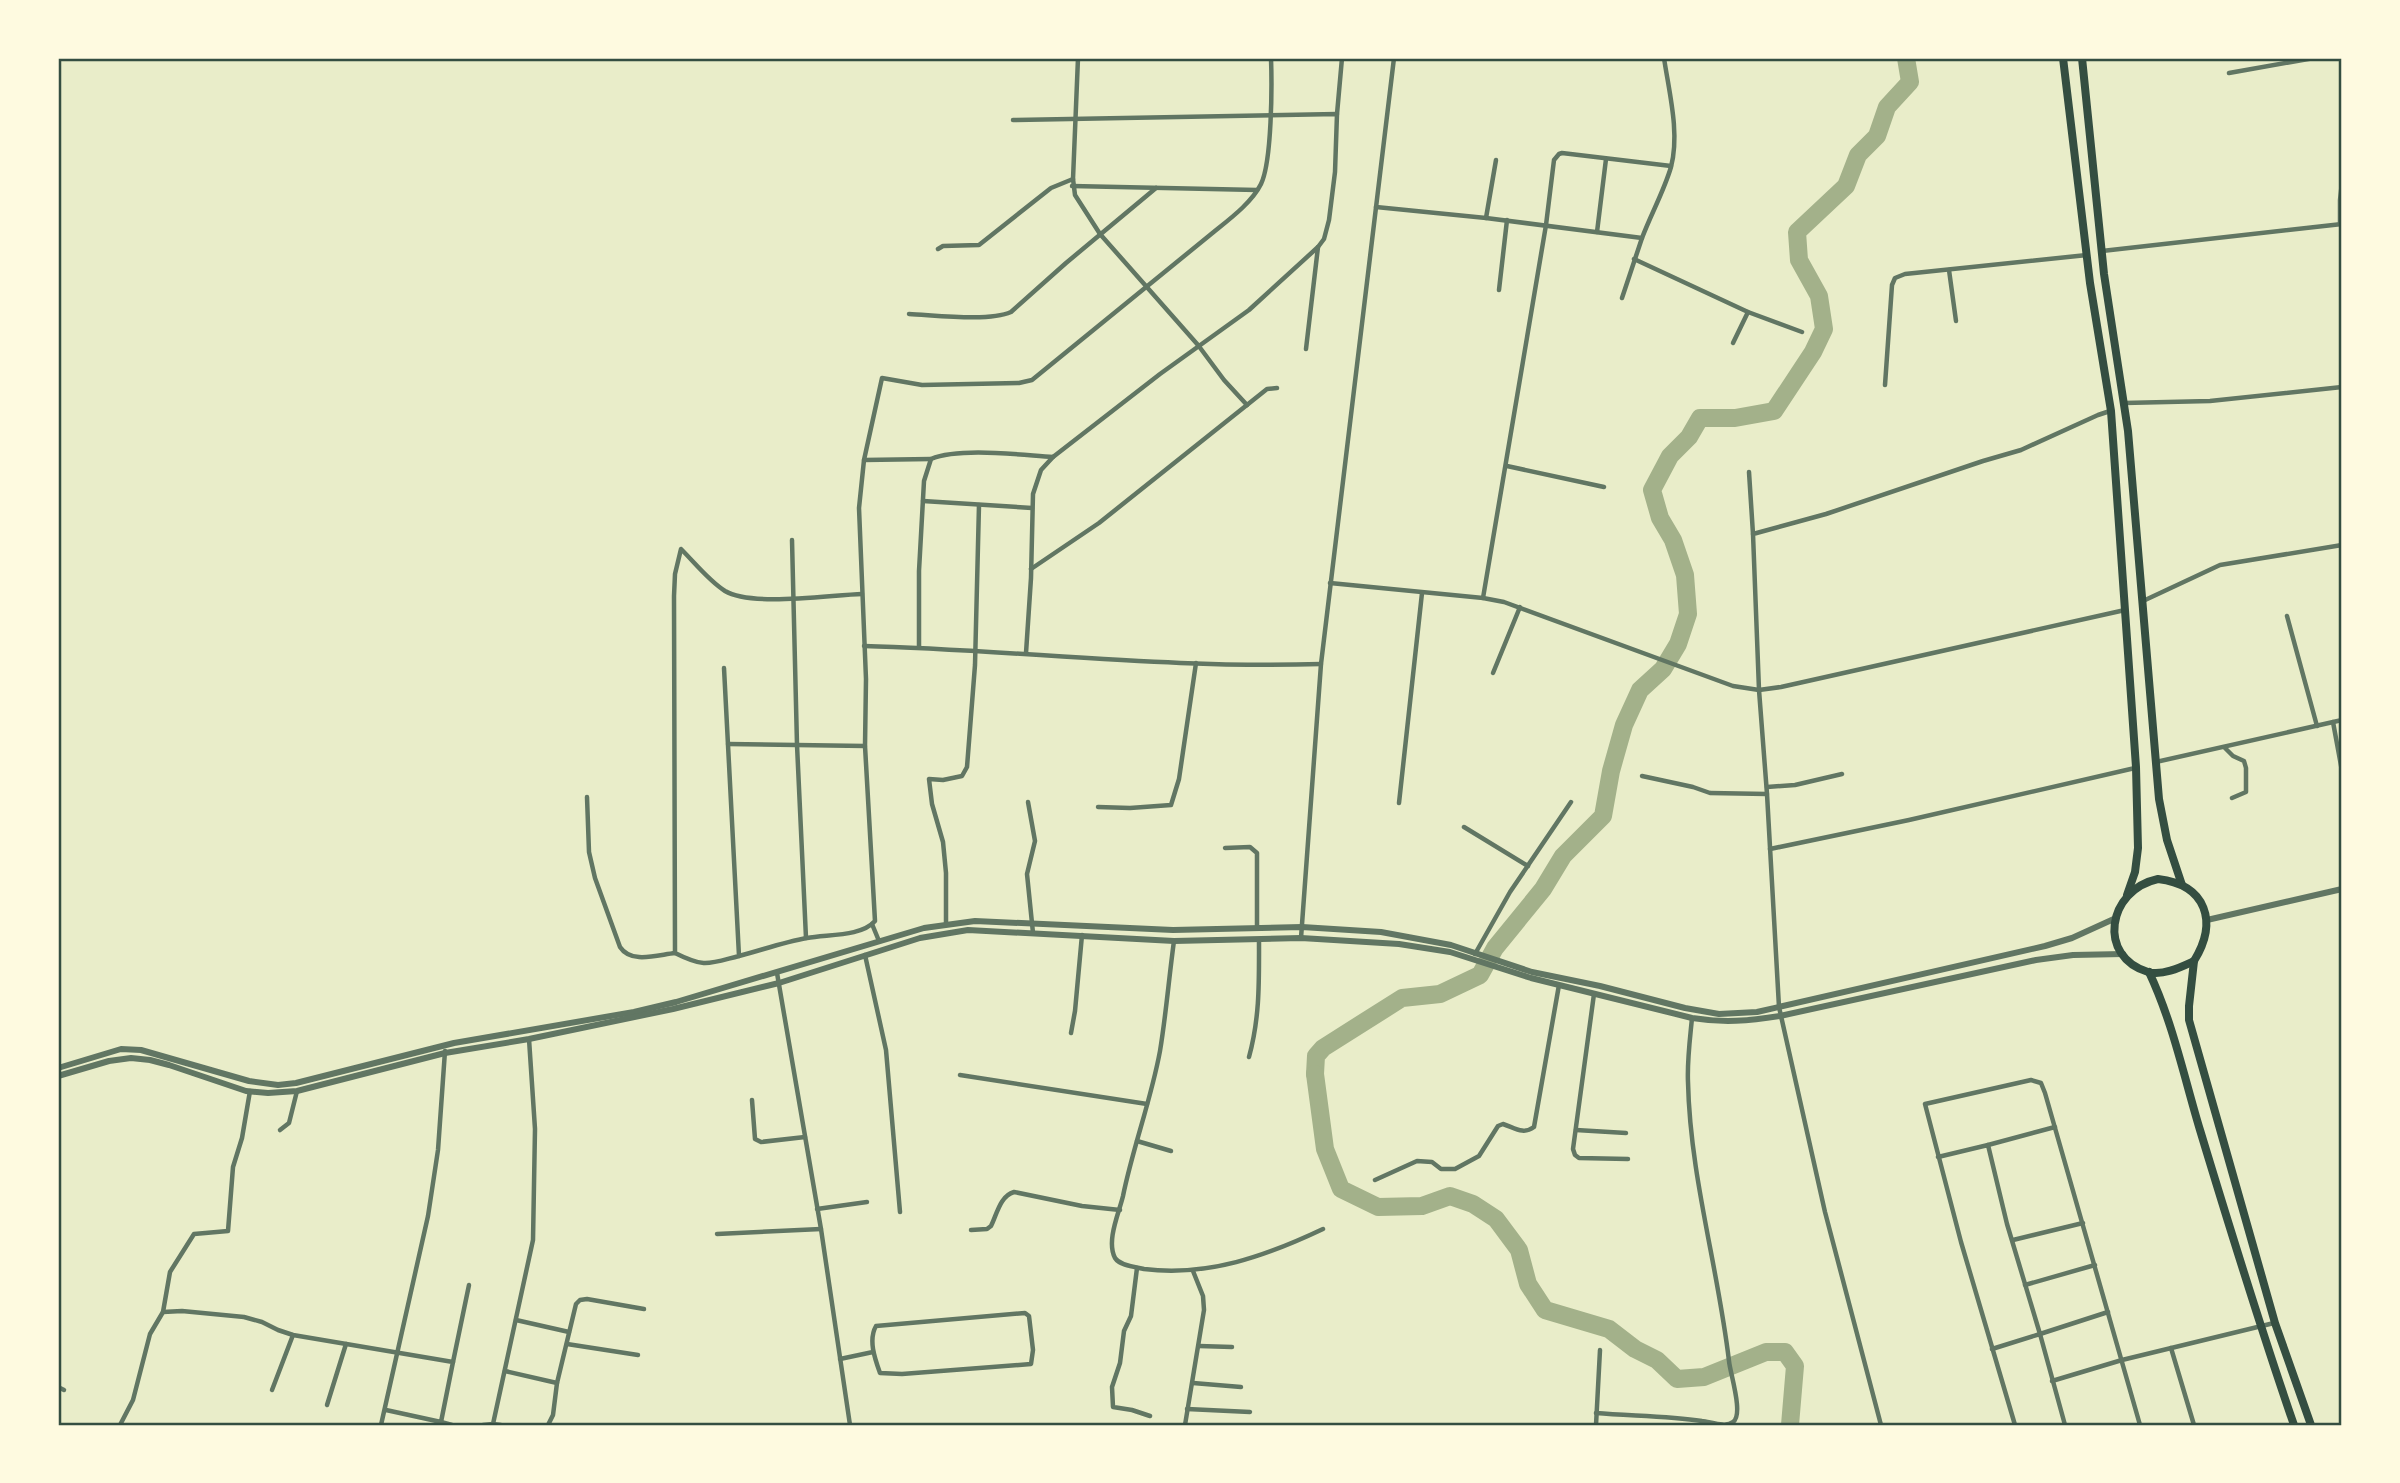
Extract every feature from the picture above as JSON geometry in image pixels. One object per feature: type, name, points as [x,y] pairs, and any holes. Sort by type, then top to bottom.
[{"type":"highway","points":[[2063,58],[2087,255],[2111,411],[2136,767],[2138,848],[2135,872],[2127,895]]},
{"type":"highway","points":[[2082,58],[2101,251],[2124,403],[2155,762],[2163,825],[2182,885]]},
{"type":"highway","points":[[2079,183],[2093,182]]},
{"type":"highway","points":[[2194,961],[2165,972],[2149,972],[2129,960],[2115,937],[2118,907],[2127,895],[2139,886],[2158,880],[2182,885],[2194,894],[2203,906],[2207,935],[2194,961],[2189,1020],[2275,1323],[2311,1425]]},
{"type":"highway","points":[[2149,972],[2172,1028],[2194,1111],[2260,1326],[2294,1425]]},
{"type":"street","points":[[1078,58],[1072,186],[1080,205],[1100,234],[1247,405]]},
{"type":"street","points":[[882,949],[872,924],[875,915],[865,746],[866,679],[859,508],[864,460],[882,378],[922,385],[1032,380],[1147,286],[1235,213],[1257,190],[1265,172],[1271,58]]},
{"type":"street","points":[[1026,653],[1032,508],[1041,470],[1053,457],[1198,345],[1249,310],[1310,257],[1324,239],[1335,172],[1342,58]]},
{"type":"street","points":[[1301,938],[1321,664],[1394,58]]},
{"type":"street","points":[[1622,298],[1634,259],[1671,166],[1673,123],[1664,58]]},
{"type":"street","points":[[2229,73],[2314,58]]},
{"type":"street","points":[[1013,120],[1337,114]]},
{"type":"street","points":[[1483,598],[1507,466],[1556,156],[1562,153],[1671,166]]},
{"type":"street","points":[[1597,232],[1606,159]]},
{"type":"street","points":[[1486,218],[1496,160]]},
{"type":"street","points":[[938,249],[943,246],[979,245],[1051,188],[1073,179]]},
{"type":"street","points":[[2101,251],[2341,224],[2342,182]]},
{"type":"street","points":[[1072,186],[1257,190]]},
{"type":"street","points":[[909,314],[1004,316],[1156,188]]},
{"type":"street","points":[[1376,207],[1507,220],[1642,238]]},
{"type":"street","points":[[1499,290],[1507,220]]},
{"type":"street","points":[[1306,349],[1318,247]]},
{"type":"street","points":[[1885,385],[1892,285],[1895,278],[1905,274],[2087,255]]},
{"type":"street","points":[[1634,259],[1748,312],[1802,332]]},
{"type":"street","points":[[1949,270],[1956,321]]},
{"type":"street","points":[[1734,343],[1748,312]]},
{"type":"street","points":[[2124,403],[2210,401],[2342,387]]},
{"type":"street","points":[[1031,569],[1099,523],[1267,389],[1277,388]]},
{"type":"street","points":[[1753,534],[1826,514],[2021,450],[2111,411]]},
{"type":"street","points":[[864,460],[931,459],[943,455],[977,453],[1053,457]]},
{"type":"street","points":[[919,647],[918,603],[924,481],[931,459]]},
{"type":"street","points":[[1507,466],[1604,487]]},
{"type":"street","points":[[1749,472],[1759,690],[1768,794],[1780,1016],[1825,1212],[1881,1425]]},
{"type":"street","points":[[923,502],[1032,508]]},
{"type":"street","points":[[946,924],[943,842],[932,804],[929,779],[957,778],[965,773],[972,719],[979,505]]},
{"type":"street","points":[[792,540],[797,745],[806,938]]},
{"type":"street","points":[[2142,602],[2220,565],[2342,545]]},
{"type":"street","points":[[675,953],[674,596],[681,550],[717,584],[736,596],[792,598],[862,594]]},
{"type":"street","points":[[1330,583],[1483,598],[1520,607],[1734,686],[1759,690],[2125,610]]},
{"type":"street","points":[[1399,803],[1422,593]]},
{"type":"street","points":[[1493,673],[1520,607]]},
{"type":"street","points":[[2287,616],[2317,726]]},
{"type":"street","points":[[864,646],[975,650],[1103,660],[1321,664]]},
{"type":"street","points":[[1098,807],[1171,805],[1179,779],[1196,663]]},
{"type":"street","points":[[724,668],[739,956]]},
{"type":"street","points":[[2155,762],[2342,720]]},
{"type":"street","points":[[2333,722],[2342,771]]},
{"type":"street","points":[[728,744],[865,746]]},
{"type":"street","points":[[2225,748],[2244,761],[2246,768],[2246,792],[2232,798]]},
{"type":"street","points":[[1770,849],[2136,767]]},
{"type":"street","points":[[1767,787],[1795,785],[1842,774]]},
{"type":"street","points":[[1642,776],[1710,793],[1768,794]]},
{"type":"street","points":[[587,797],[592,865],[624,953],[634,957],[675,953],[698,964],[708,964],[806,938],[857,931],[872,924]]},
{"type":"street","points":[[1028,802],[1035,841],[1027,874],[1033,933]]},
{"type":"street","points":[[1475,954],[1528,866],[1571,802]]},
{"type":"street","points":[[1464,827],[1528,866]]},
{"type":"street","points":[[1225,848],[1250,848],[1256,853],[1256,928]]},
{"type":"street","points":[[2207,920],[2342,889]]},
{"type":"street","points":[[1504,967],[1600,986],[1685,1008],[1719,1014],[1758,1012],[2045,946],[2072,938],[2116,918]]},
{"type":"street","points":[[634,1014],[879,941],[946,924],[975,922],[1172,930],[1302,927],[1406,935],[1475,954],[1482,959]]},
{"type":"street","points":[[58,1068],[121,1049],[142,1050],[250,1081],[278,1085],[296,1083],[445,1049],[634,1014],[779,983],[882,949],[968,930],[1174,941],[1301,938],[1399,944],[1482,959],[1559,985],[1692,1018],[1719,1022],[1780,1016],[2036,960],[2073,955],[2123,954]]},
{"type":"street","points":[[1070,1033],[1075,1011],[1082,935]]},
{"type":"street","points":[[1249,1056],[1259,1007],[1259,940]]},
{"type":"street","points":[[1174,941],[1160,1052],[1112,1241],[1115,1256],[1119,1262],[1137,1268],[1193,1271],[1224,1266],[1262,1254],[1323,1229]]},
{"type":"street","points":[[865,954],[886,1050],[900,1212]]},
{"type":"street","points":[[777,973],[821,1230],[850,1425]]},
{"type":"street","points":[[1374,1180],[1417,1161],[1432,1162],[1440,1169],[1455,1169],[1479,1156],[1498,1126],[1503,1124],[1520,1131],[1528,1131],[1534,1127],[1559,985]]},
{"type":"street","points":[[1594,993],[1573,1149],[1579,1158],[1628,1159]]},
{"type":"street","points":[[58,1076],[109,1061],[131,1058],[150,1060],[250,1091],[297,1091],[445,1049],[529,1039],[621,1016]]},
{"type":"street","points":[[1596,1413],[1728,1424],[1737,1419],[1725,1323],[1693,1153],[1688,1082],[1692,1018]]},
{"type":"street","points":[[493,1424],[532,1250],[535,1129],[529,1039]]},
{"type":"street","points":[[381,1425],[400,1352],[428,1216],[438,1150],[445,1049]]},
{"type":"street","points":[[960,1075],[1147,1104]]},
{"type":"street","points":[[2015,1425],[1925,1104],[2036,1081],[2041,1083],[2045,1093],[2140,1425]]},
{"type":"street","points":[[121,1425],[133,1400],[150,1334],[163,1312],[170,1272],[194,1234],[228,1231],[233,1167],[242,1138],[250,1091]]},
{"type":"street","points":[[280,1130],[289,1123],[297,1091]]},
{"type":"street","points":[[752,1100],[755,1139],[761,1142],[805,1137]]},
{"type":"street","points":[[1938,1157],[2055,1127]]},
{"type":"street","points":[[1576,1130],[1626,1133]]},
{"type":"street","points":[[1137,1141],[1171,1151]]},
{"type":"street","points":[[1988,1144],[2065,1425]]},
{"type":"street","points":[[971,1230],[986,1229],[990,1226],[1007,1194],[1014,1192],[1082,1206],[1120,1210]]},
{"type":"street","points":[[817,1209],[867,1202]]},
{"type":"street","points":[[2013,1240],[2083,1223]]},
{"type":"street","points":[[717,1234],[821,1230]]},
{"type":"street","points":[[2025,1285],[2095,1265]]},
{"type":"street","points":[[1137,1268],[1131,1316],[1124,1331],[1120,1363],[1112,1387],[1112,1406],[1150,1416]]},
{"type":"street","points":[[1185,1425],[1205,1303],[1193,1271]]},
{"type":"street","points":[[441,1422],[469,1285]]},
{"type":"street","points":[[548,1425],[553,1415],[557,1383],[576,1304],[587,1299],[644,1309]]},
{"type":"street","points":[[163,1312],[182,1311],[244,1317],[293,1335],[453,1362]]},
{"type":"street","points":[[1992,1349],[2108,1312]]},
{"type":"street","points":[[1025,1313],[1031,1321],[1031,1364],[884,1374],[880,1373],[873,1352],[872,1333],[876,1326],[1025,1313]]},
{"type":"street","points":[[516,1320],[569,1332]]},
{"type":"street","points":[[2052,1381],[2122,1360],[2275,1323]]},
{"type":"street","points":[[272,1390],[293,1335]]},
{"type":"street","points":[[327,1405],[346,1344]]},
{"type":"street","points":[[567,1344],[638,1355]]},
{"type":"street","points":[[1199,1346],[1232,1347]]},
{"type":"street","points":[[2171,1348],[2194,1425]]},
{"type":"street","points":[[1596,1425],[1600,1350]]},
{"type":"street","points":[[840,1359],[873,1352]]},
{"type":"street","points":[[505,1371],[557,1383]]},
{"type":"street","points":[[1192,1383],[1241,1387]]},
{"type":"street","points":[[58,1387],[64,1390]]},
{"type":"street","points":[[1187,1409],[1250,1412]]},
{"type":"street","points":[[386,1410],[453,1425]]},
{"type":"street","points":[[483,1425],[501,1425]]},
{"type":"waterway","points":[[1315,1074],[1316,1056],[1323,1048],[1402,998],[1440,994],[1480,975],[1495,948],[1543,889],[1563,856],[1603,816],[1611,771],[1624,725],[1640,690],[1663,669],[1678,644],[1688,614],[1685,575],[1673,540],[1660,518],[1652,490],[1670,456],[1689,437],[1700,418],[1735,418],[1774,411],[1813,352],[1824,329],[1819,296],[1799,260],[1797,232],[1846,186],[1858,155],[1877,136],[1887,107],[1910,82],[1906,58]]},
{"type":"waterway","points":[[1315,1074],[1325,1149],[1341,1189],[1378,1207],[1422,1206],[1450,1196],[1473,1204],[1496,1219],[1519,1250],[1528,1284],[1545,1310],[1609,1329],[1635,1349],[1657,1360],[1677,1379],[1704,1377],[1766,1352],[1785,1352],[1795,1366],[1790,1425]]}]
